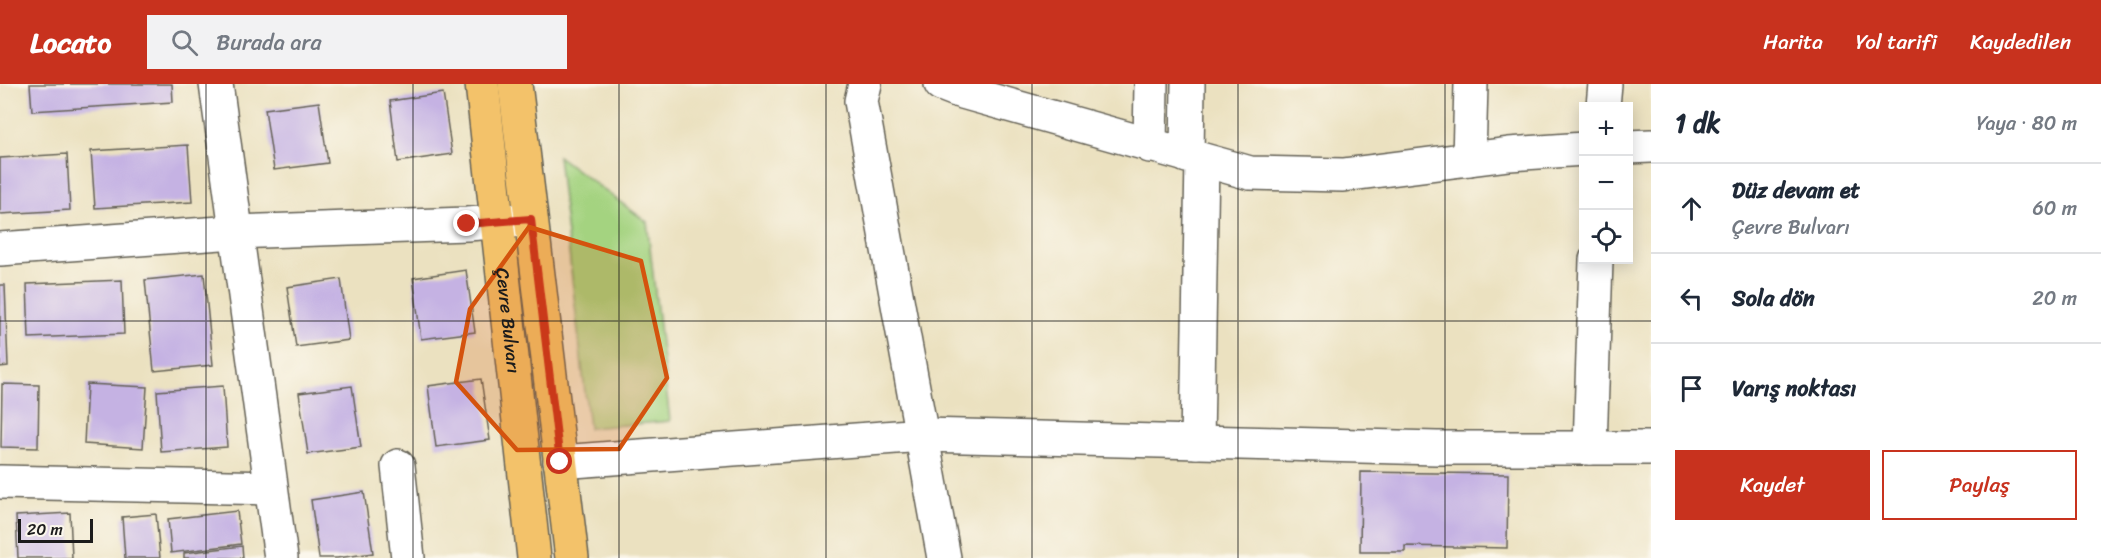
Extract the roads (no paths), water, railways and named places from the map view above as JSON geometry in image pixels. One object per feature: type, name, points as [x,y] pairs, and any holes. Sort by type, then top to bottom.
[{"type":"main road","name":"Çevre Bulvarı","points":[[482,84],[534,558]]},
{"type":"main road","name":"Çevre Bulvarı","points":[[515,84],[572,558]]},
{"type":"street","points":[[216,84],[281,558]]},
{"type":"street","points":[[865,84],[861,101],[944,558]]},
{"type":"street","points":[[941,84],[1250,173],[1343,175],[1469,159],[1579,149]]},
{"type":"street","points":[[1150,146],[1151,84]]},
{"type":"street","points":[[1188,84],[1194,158],[1197,442]]},
{"type":"street","points":[[1469,159],[1471,84]]},
{"type":"street","points":[[1603,102],[1605,84]]},
{"type":"street","points":[[1633,147],[1651,146]]},
{"type":"street","points":[[0,249],[235,232],[531,219]]},
{"type":"street","points":[[1590,448],[1596,264]]},
{"type":"street","points":[[560,462],[922,435],[1437,448],[1651,448]]},
{"type":"street","points":[[398,466],[408,558]]},
{"type":"street","points":[[0,482],[271,488]]}]
